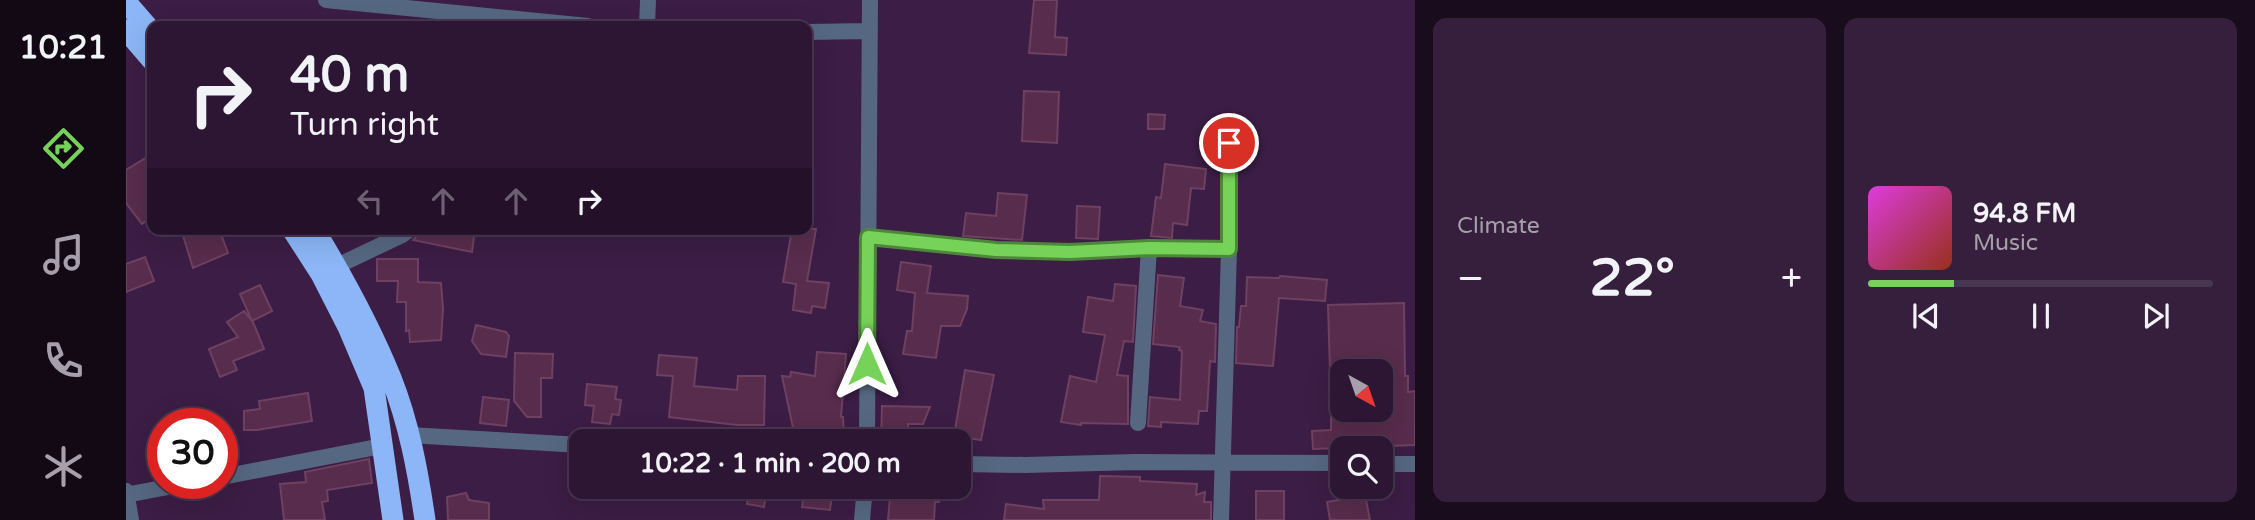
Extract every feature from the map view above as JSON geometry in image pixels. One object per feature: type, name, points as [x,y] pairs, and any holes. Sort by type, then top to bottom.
[{"type":"highway","points":[[126,2],[147,26]]},
{"type":"highway","points":[[126,30],[147,54]]},
{"type":"highway","points":[[296,235],[321,274],[348,327],[374,388],[393,520]]},
{"type":"highway","points":[[318,235],[364,317],[392,380],[409,435],[425,520]]},
{"type":"street","points":[[326,0],[531,21]]},
{"type":"street","points":[[647,21],[648,0]]},
{"type":"street","points":[[867,429],[870,0]]},
{"type":"street","points":[[812,32],[868,32]]},
{"type":"street","points":[[1221,520],[1229,249],[1229,143]]},
{"type":"street","points":[[337,266],[402,235]]},
{"type":"street","points":[[868,237],[996,250],[1070,252],[1149,248],[1229,249]]},
{"type":"street","points":[[1138,423],[1149,248]]},
{"type":"street","points":[[409,435],[569,444]]},
{"type":"street","points":[[238,474],[382,446]]},
{"type":"street","points":[[971,464],[1223,461],[1330,463]]},
{"type":"street","points":[[1393,464],[1415,464]]},
{"type":"street","points":[[131,520],[126,494],[147,490]]},
{"type":"street","points":[[862,520],[864,499]]},
{"type":"building","points":[[1034,0],[1057,0],[1055,37],[1067,38],[1066,55],[1029,53]]},
{"type":"building","points":[[1024,91],[1059,92],[1057,143],[1022,141]]},
{"type":"building","points":[[1148,114],[1165,115],[1164,129],[1148,129]]},
{"type":"building","points":[[147,157],[147,220],[142,224],[126,203],[126,170]]},
{"type":"building","points":[[1165,164],[1206,169],[1204,189],[1191,188],[1187,225],[1173,223],[1172,238],[1151,236],[1156,197],[1161,198]]},
{"type":"building","points":[[998,193],[1027,195],[1022,240],[963,236],[966,213],[996,216]]},
{"type":"building","points":[[1077,206],[1100,207],[1098,239],[1076,238]]},
{"type":"building","points":[[812,229],[816,229],[807,281],[829,283],[825,308],[812,306],[811,313],[793,310],[796,284],[783,282],[791,235],[812,235]]},
{"type":"building","points":[[183,235],[221,235],[228,253],[193,268]]},
{"type":"building","points":[[418,235],[474,235],[472,252],[413,240]]},
{"type":"building","points":[[145,257],[154,281],[126,292],[126,264]]},
{"type":"building","points":[[377,259],[418,259],[418,282],[441,283],[441,340],[410,342],[409,330],[406,331],[406,302],[397,302],[398,281],[377,281]]},
{"type":"building","points":[[901,262],[931,266],[927,293],[968,296],[967,309],[960,326],[941,326],[936,358],[903,354],[907,331],[912,331],[915,293],[897,290]]},
{"type":"building","points":[[1158,275],[1184,278],[1180,306],[1203,310],[1200,321],[1216,324],[1215,362],[1210,361],[1207,411],[1199,411],[1198,424],[1161,422],[1161,427],[1148,426],[1150,397],[1180,400],[1182,351],[1179,350],[1180,347],[1153,344]]},
{"type":"building","points":[[1280,276],[1327,280],[1325,301],[1279,298],[1273,366],[1236,363],[1237,327],[1241,306],[1246,306],[1247,277]]},
{"type":"building","points":[[1115,284],[1136,286],[1133,342],[1124,341],[1117,375],[1128,376],[1128,424],[1081,425],[1061,422],[1070,376],[1096,382],[1105,335],[1083,332],[1088,297],[1113,301]]},
{"type":"building","points":[[260,285],[272,311],[252,321],[240,294]]},
{"type":"building","points":[[1404,303],[1405,376],[1408,376],[1408,392],[1415,391],[1415,445],[1393,446],[1393,436],[1330,436],[1330,448],[1313,449],[1312,431],[1331,430],[1331,422],[1393,422],[1393,359],[1330,359],[1330,371],[1328,305]]},
{"type":"building","points":[[244,311],[253,322],[264,349],[233,361],[237,370],[220,377],[209,349],[238,337],[227,322]]},
{"type":"building","points":[[476,325],[506,332],[509,336],[506,357],[481,354],[472,341]]},
{"type":"building","points":[[817,352],[846,354],[841,417],[844,429],[793,428],[782,376],[790,377],[791,372],[815,376]]},
{"type":"building","points":[[515,353],[553,354],[552,378],[541,378],[541,417],[527,417],[514,401]]},
{"type":"building","points":[[659,355],[697,358],[694,386],[737,390],[738,376],[765,376],[764,425],[737,425],[669,417],[673,376],[657,375]]},
{"type":"building","points":[[965,370],[994,375],[981,440],[971,439],[971,429],[955,429]]},
{"type":"building","points":[[587,384],[617,387],[615,399],[621,400],[619,415],[612,414],[610,424],[592,422],[594,406],[585,405]]},
{"type":"building","points":[[308,393],[312,421],[244,430],[244,411],[260,409],[259,401]]},
{"type":"building","points":[[483,397],[509,400],[506,426],[480,423]]},
{"type":"building","points":[[882,406],[930,407],[923,424],[908,424],[908,429],[881,429]]},
{"type":"building","points":[[369,459],[372,483],[327,490],[328,501],[322,502],[325,520],[284,520],[280,484],[306,482],[305,472]]},
{"type":"building","points":[[1100,476],[1140,477],[1140,481],[1197,484],[1196,495],[1205,492],[1204,502],[1211,502],[1211,520],[1004,520],[1006,504],[1044,509],[1043,500],[1099,500]]},
{"type":"building","points":[[1256,491],[1284,491],[1284,520],[1256,520]]},
{"type":"building","points":[[466,493],[469,500],[489,503],[489,520],[448,520],[447,497]]},
{"type":"building","points":[[748,499],[765,499],[764,507],[747,504]]},
{"type":"building","points":[[803,499],[831,499],[830,510],[802,507]]},
{"type":"building","points":[[890,499],[939,499],[939,502],[935,502],[934,520],[888,520]]},
{"type":"building","points":[[1366,499],[1370,520],[1330,520],[1327,502]]},
{"type":"route","points":[[867,364],[868,237],[996,250],[1070,252],[1149,248],[1229,249],[1229,143]]}]
